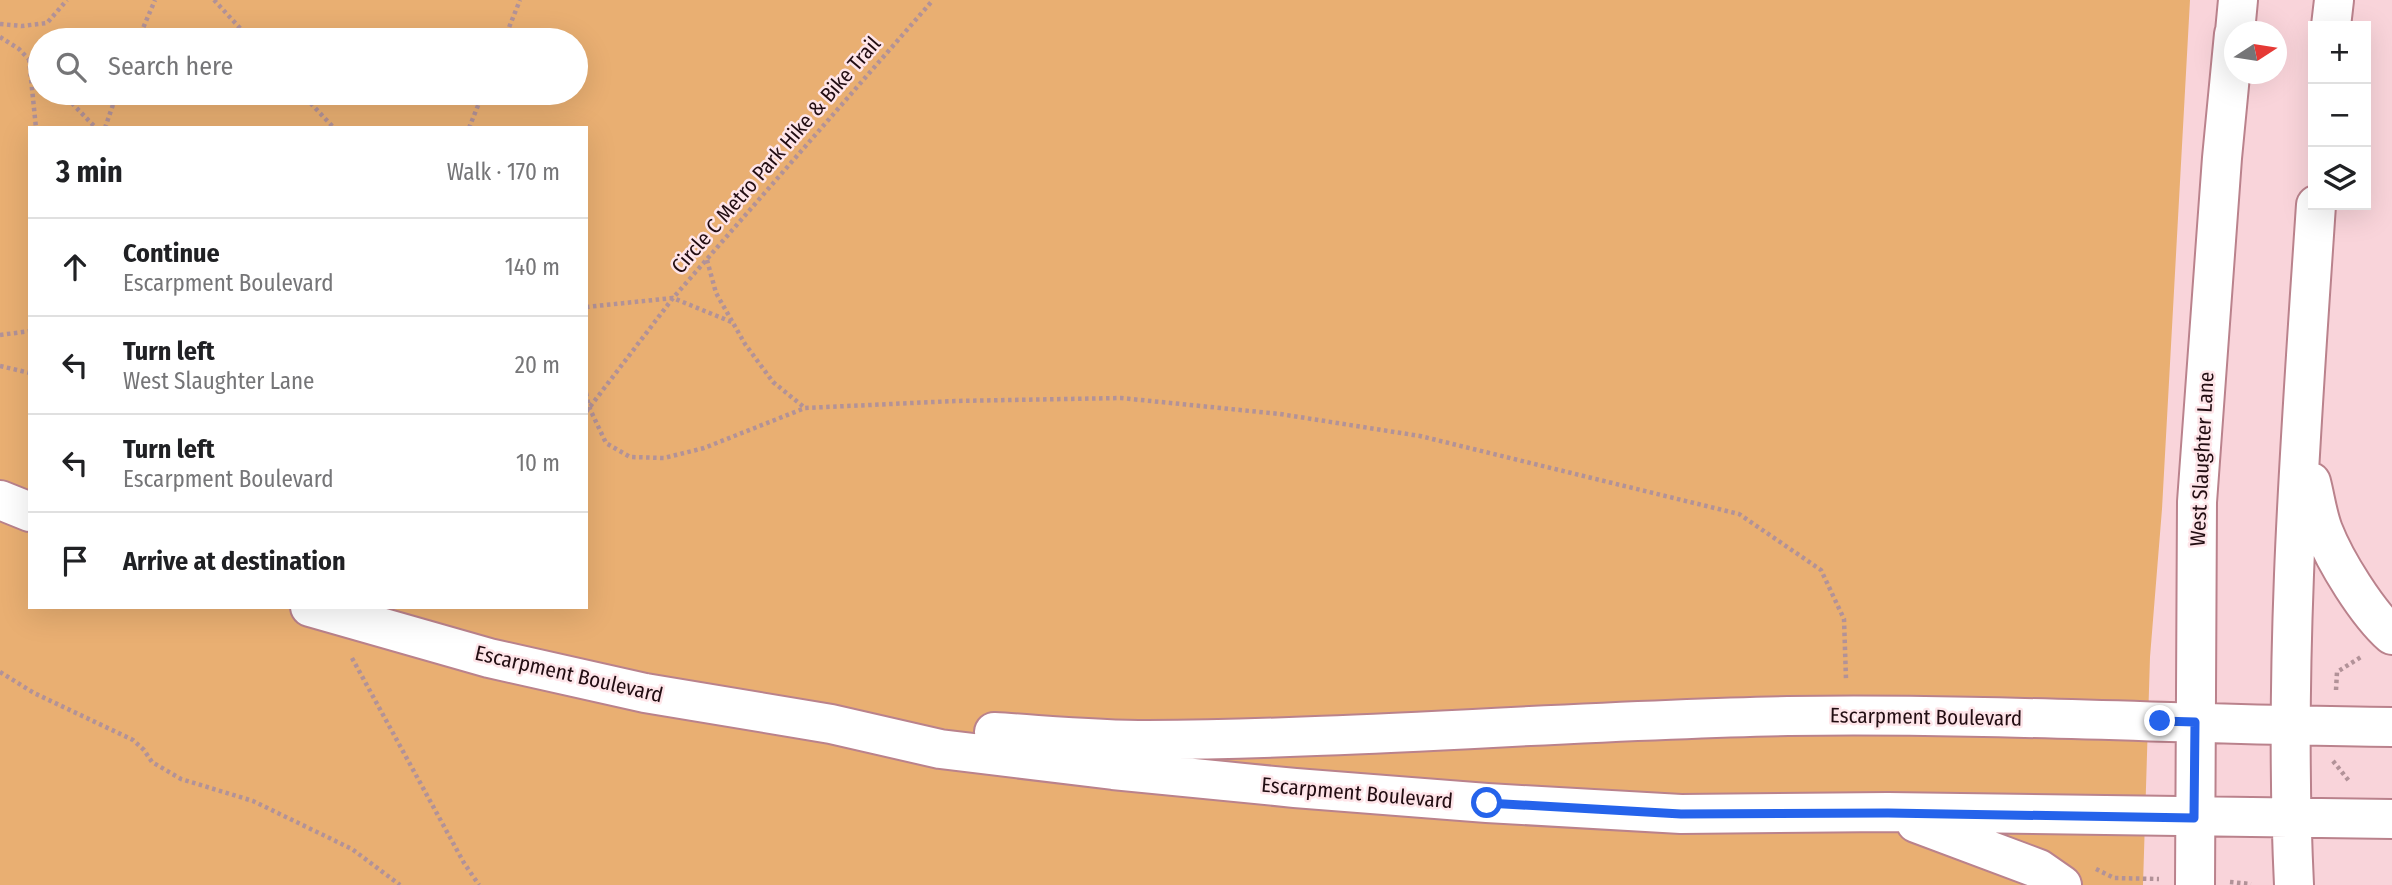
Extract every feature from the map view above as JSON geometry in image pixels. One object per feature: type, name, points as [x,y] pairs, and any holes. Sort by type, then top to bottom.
[{"type":"main road","name":"West Slaughter Lane","points":[[2236,21],[2238,0]]},
{"type":"main road","points":[[2332,21],[2334,0]]},
{"type":"main road","name":"West Slaughter Lane","points":[[2195,885],[2197,502],[2230,84]]},
{"type":"main road","points":[[2294,885],[2290,726],[2300,441],[2316,210]]},
{"type":"main road","points":[[2300,441],[2323,530],[2350,580],[2382,626],[2381,643]]},
{"type":"main road","points":[[0,500],[28,511]]},
{"type":"main road","name":"Escarpment Boulevard","points":[[317,609],[489,658],[645,693],[831,724],[940,749],[1113,770],[1487,803],[1681,814],[1888,813],[2392,819]]},
{"type":"main road","name":"Escarpment Boulevard","points":[[831,724],[1144,740],[1335,737],[1523,726],[1787,716],[1908,716],[2392,727]]},
{"type":"main road","points":[[1888,813],[2039,869],[2078,877]]},
{"type":"path","points":[[0,23],[22,26],[47,23],[67,0]]},
{"type":"path","points":[[143,28],[155,0]]},
{"type":"path","points":[[214,0],[240,28]]},
{"type":"path","points":[[509,28],[520,0]]},
{"type":"path","name":"Circle C Metro Park Hike & Bike Trail","points":[[588,307],[673,298],[933,0]]},
{"type":"path","points":[[0,37],[28,58]]},
{"type":"path","points":[[34,105],[36,126]]},
{"type":"path","points":[[74,105],[94,126]]},
{"type":"path","points":[[106,126],[113,105]]},
{"type":"path","points":[[312,105],[332,126]]},
{"type":"path","points":[[471,126],[479,105]]},
{"type":"path","points":[[707,260],[716,293],[745,344],[773,382],[805,408]]},
{"type":"path","points":[[734,323],[673,298],[588,410],[606,443],[630,457],[664,458],[704,448],[805,408],[1121,398],[1280,414],[1420,436],[1739,514],[1821,570],[1843,619],[1847,684]]},
{"type":"path","points":[[0,335],[28,331]]},
{"type":"path","points":[[0,366],[28,373]]},
{"type":"path","points":[[2336,694],[2337,672],[2381,643]]},
{"type":"path","points":[[352,658],[464,863],[480,885]]},
{"type":"path","points":[[0,672],[34,693],[133,740],[152,762],[181,779],[253,801],[352,849],[400,885]]},
{"type":"path","points":[[2332,751],[2332,760],[2351,784]]},
{"type":"path","points":[[2078,877],[2161,878],[2161,868]]},
{"type":"shaded area","points":[[0,0],[2190,0],[2162,509],[2150,657],[2143,885],[0,885]]},
{"type":"route","points":[[1487,803],[1681,814],[1782,812],[2194,818],[2195,722],[2160,721]]}]
